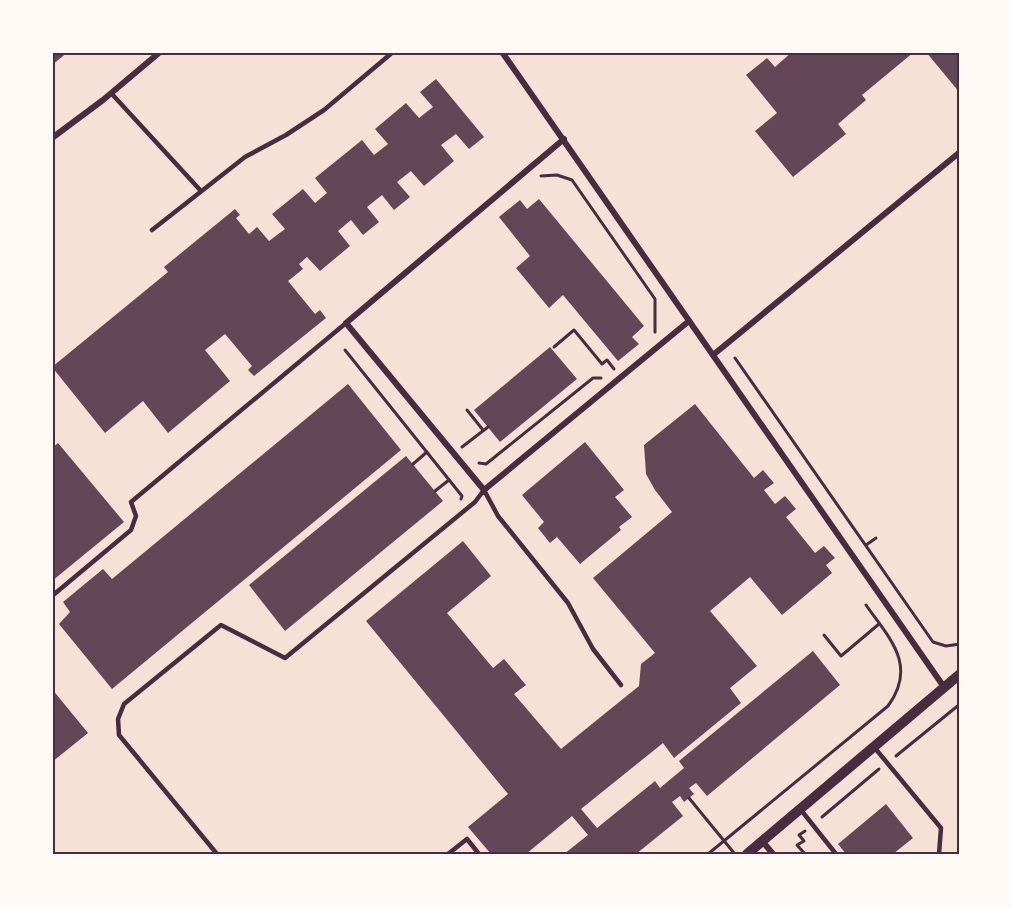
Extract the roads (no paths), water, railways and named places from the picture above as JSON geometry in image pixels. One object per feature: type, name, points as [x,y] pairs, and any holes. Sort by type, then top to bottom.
[{"type":"street","points":[[52,138],[160,52]]},
{"type":"street","points":[[502,52],[944,687]]},
{"type":"street","points":[[564,139],[346,322],[484,490],[689,321]]},
{"type":"street","points":[[713,356],[960,152]]},
{"type":"street","points":[[747,855],[960,674]]},
{"type":"street","points":[[763,842],[773,855]]},
{"type":"lane","points":[[152,230],[245,157],[295,130],[324,110],[393,52]]},
{"type":"lane","points":[[111,93],[201,191]]},
{"type":"lane","points":[[52,596],[131,530],[136,516],[131,502],[346,322]]},
{"type":"lane","points":[[217,855],[119,735],[118,719],[124,704],[221,625],[285,658],[475,502],[484,490],[498,516],[568,603],[593,648],[621,685]]},
{"type":"lane","points":[[874,747],[940,828],[939,855]]},
{"type":"lane","points":[[800,809],[836,855]]},
{"type":"lane","points":[[448,855],[466,839],[479,855]]}]
